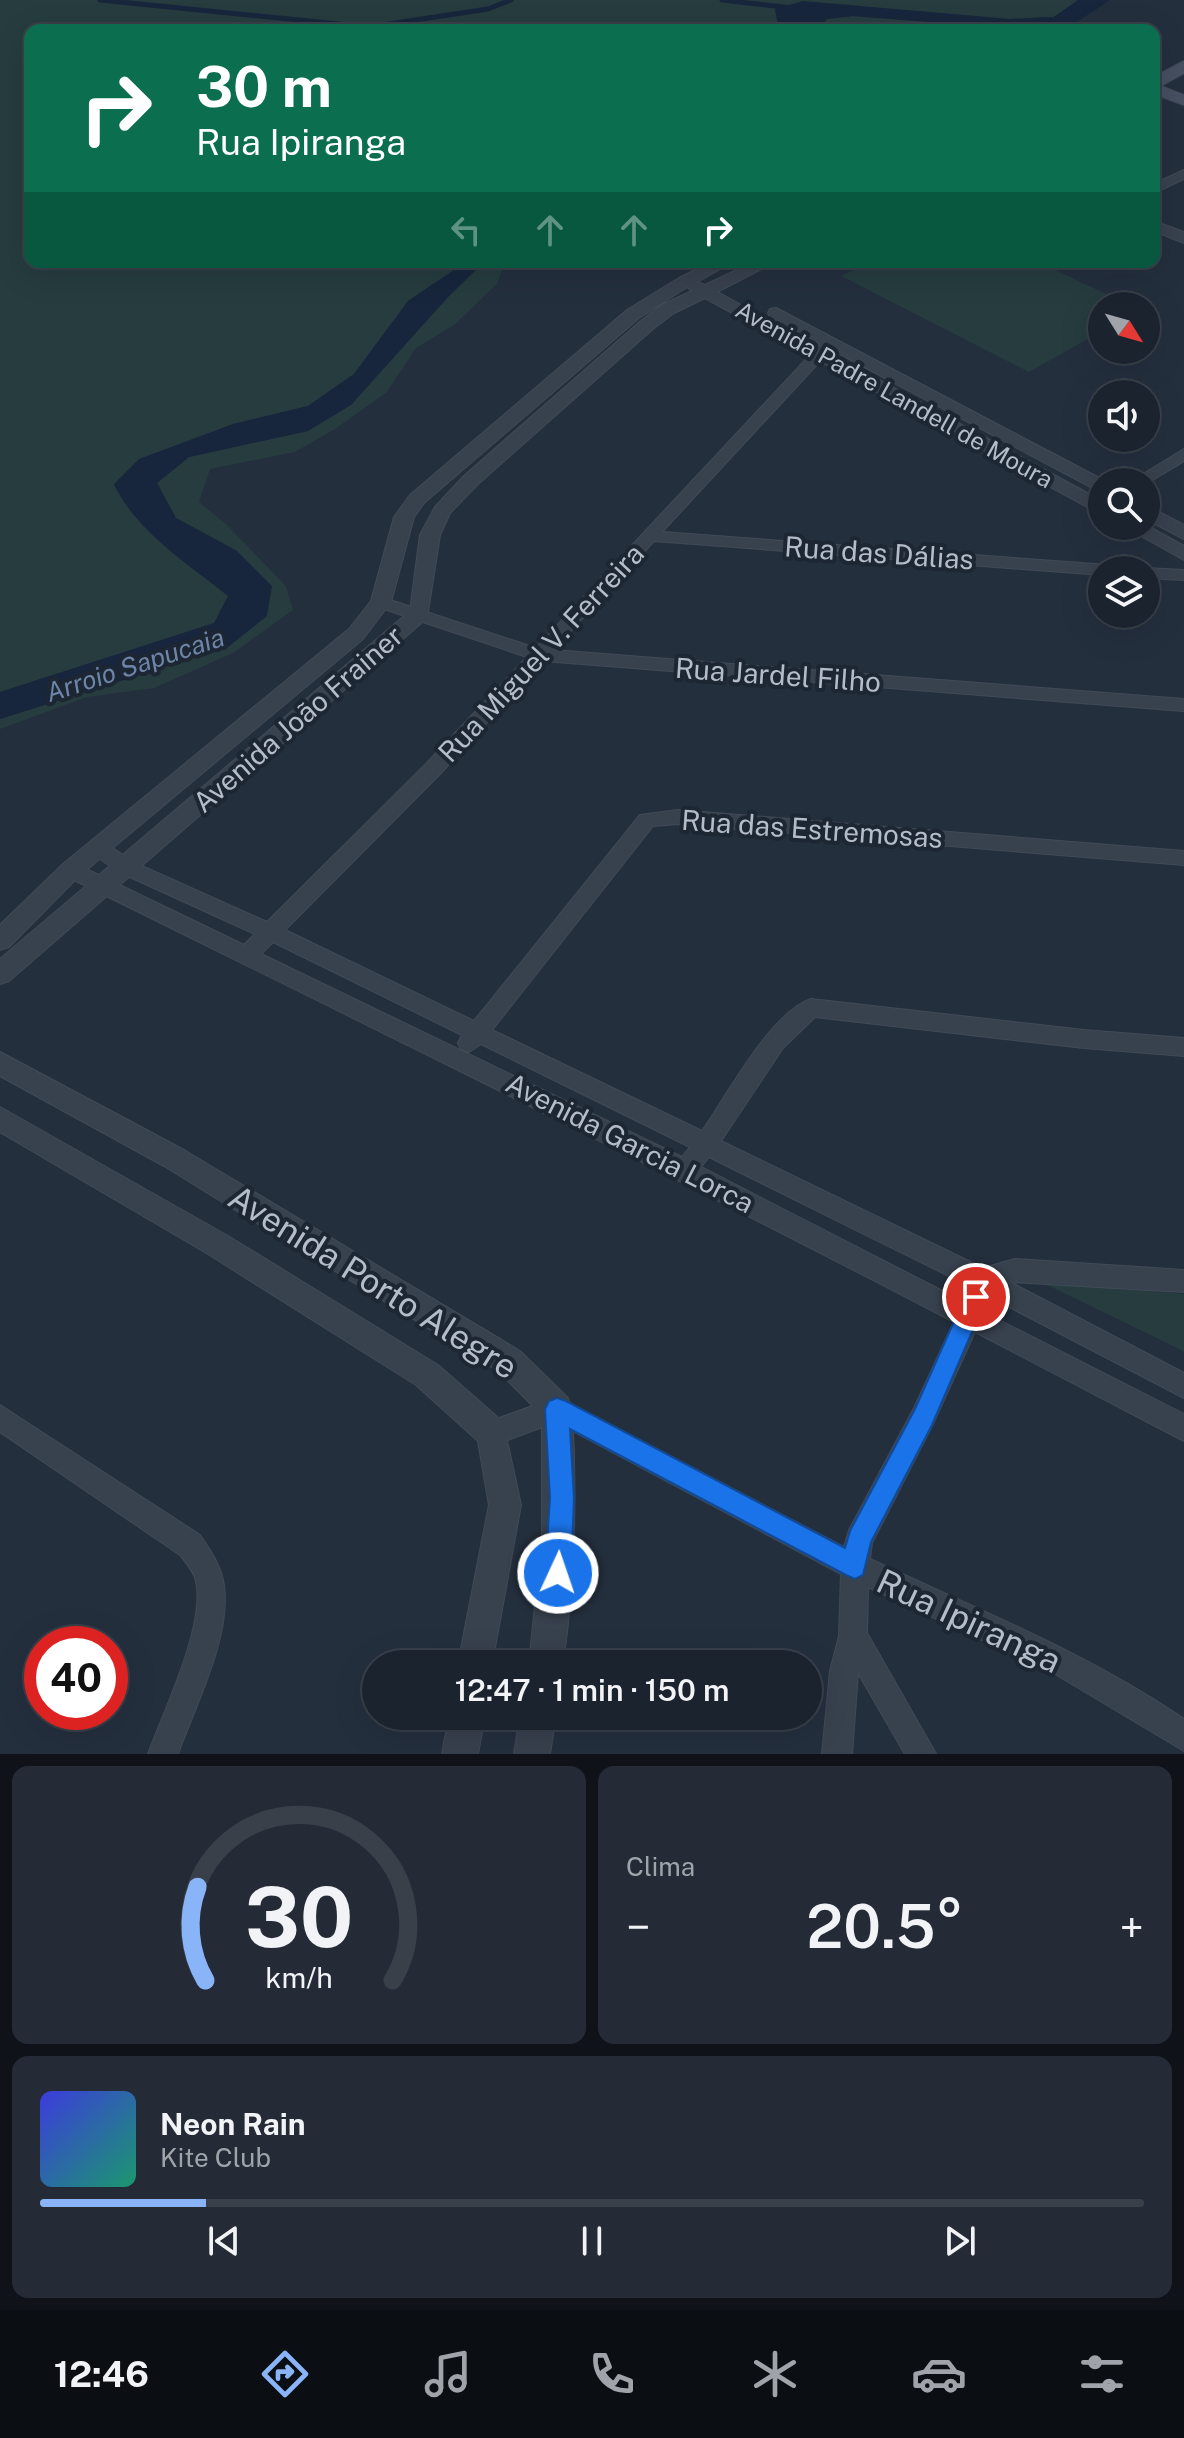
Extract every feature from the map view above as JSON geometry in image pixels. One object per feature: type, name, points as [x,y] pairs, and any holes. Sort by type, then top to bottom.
[{"type":"main road","points":[[1160,79],[1182,68]]},
{"type":"main road","points":[[1160,82],[1184,88]]},
{"type":"main road","points":[[1160,84],[1184,100]]},
{"type":"street","points":[[1160,186],[1184,174]]},
{"type":"street","points":[[1160,228],[1184,238]]},
{"type":"street","points":[[1160,241],[1184,251]]},
{"type":"street","name":"Avenida João Frainer","points":[[0,940],[97,847],[356,634],[381,602],[404,517],[417,499],[633,314],[685,281],[746,268]]},
{"type":"street","name":"Avenida João Frainer","points":[[0,974],[420,613],[430,535],[442,511],[471,480],[648,324],[714,277]]},
{"type":"street","name":"Avenida Padre Landell de Moura","points":[[714,277],[825,349],[1088,500]]},
{"type":"street","name":"Avenida Padre Landell de Moura","points":[[825,349],[1088,480]]},
{"type":"street","name":"Rua Miguel V. Ferreira","points":[[245,957],[433,769],[825,349]]},
{"type":"street","points":[[1160,469],[1184,454]]},
{"type":"street","points":[[1160,519],[1184,533]]},
{"type":"street","name":"Rua das Dálias","points":[[648,536],[1088,568]]},
{"type":"street","points":[[1158,540],[1184,554]]},
{"type":"street","points":[[1160,574],[1184,575]]},
{"type":"street","name":"Rua Jardel Filho","points":[[381,602],[539,655],[1184,705]]},
{"type":"street","name":"Rua das Estremosas","points":[[457,1057],[647,820],[678,817],[1184,858]]},
{"type":"street","name":"Avenida Garcia Lorca","points":[[97,847],[126,867],[268,931],[708,1145],[981,1280],[1184,1386]]},
{"type":"street","name":"Avenida Garcia Lorca","points":[[71,870],[685,1170],[1184,1428]]},
{"type":"street","points":[[685,1170],[708,1145],[788,1024],[811,1008],[1084,1039],[1184,1047]]},
{"type":"street","name":"Avenida Porto Alegre","points":[[0,1063],[174,1158],[509,1361],[557,1409]]},
{"type":"street","name":"Avenida Porto Alegre","points":[[0,1118],[218,1245],[427,1375],[492,1433]]},
{"type":"street","points":[[837,1754],[844,1671],[853,1636],[859,1540],[923,1417],[970,1315],[981,1280],[1015,1270],[1184,1281]]},
{"type":"street","points":[[478,1650],[505,1505],[492,1433],[557,1409],[562,1498],[557,1598],[548,1650]]},
{"type":"street","name":"Rua Ipiranga","points":[[557,1409],[855,1566],[1022,1643],[1114,1692],[1184,1736]]},
{"type":"street","points":[[0,1417],[190,1545],[206,1567],[211,1587],[211,1614],[163,1754]]},
{"type":"street","points":[[853,1636],[921,1754]]},
{"type":"street","points":[[460,1754],[464,1730]]},
{"type":"street","points":[[532,1754],[536,1730]]},
{"type":"green space","points":[[0,0],[1078,0],[1054,17],[1009,19],[914,11],[775,9],[778,24],[24,24],[24,268],[456,268],[408,301],[354,374],[308,406],[233,424],[114,484],[135,517],[149,532],[229,596],[214,624],[0,692]]},
{"type":"green space","points":[[853,16],[952,24],[823,24],[827,19]]},
{"type":"green space","points":[[478,268],[503,268],[497,284],[454,325],[416,348],[387,392],[335,429],[295,452],[210,469],[199,502],[226,524],[286,586],[293,610],[233,653],[154,688],[87,697],[0,729],[0,719],[228,647],[237,551],[176,518],[157,483],[189,457],[308,431]]},
{"type":"green space","points":[[857,268],[1051,268],[1102,292],[1088,292],[1088,339],[1029,372],[841,276]]},
{"type":"green space","points":[[1033,1278],[1184,1294],[1184,1352],[1173,1346]]},
{"type":"water","points":[[1078,0],[1110,0],[1077,22],[1066,24],[956,24],[853,16],[827,19],[823,24],[778,24],[775,9],[803,1],[1009,19],[1054,17]]},
{"type":"water","name":"Arroio Sapucaia","points":[[478,268],[351,405],[308,431],[189,457],[157,483],[176,518],[237,551],[272,586],[267,616],[228,647],[0,719],[0,692],[214,623],[228,596],[149,532],[135,517],[114,484],[139,459],[233,424],[308,406],[354,374],[408,301],[454,270]]},
{"type":"waterway","points":[[100,0],[339,24]]},
{"type":"waterway","points":[[389,24],[488,9],[511,0]]},
{"type":"waterway","points":[[722,0],[792,8]]},
{"type":"route","points":[[558,1573],[562,1498],[557,1409],[855,1566],[859,1540],[923,1417],[976,1297]]}]
